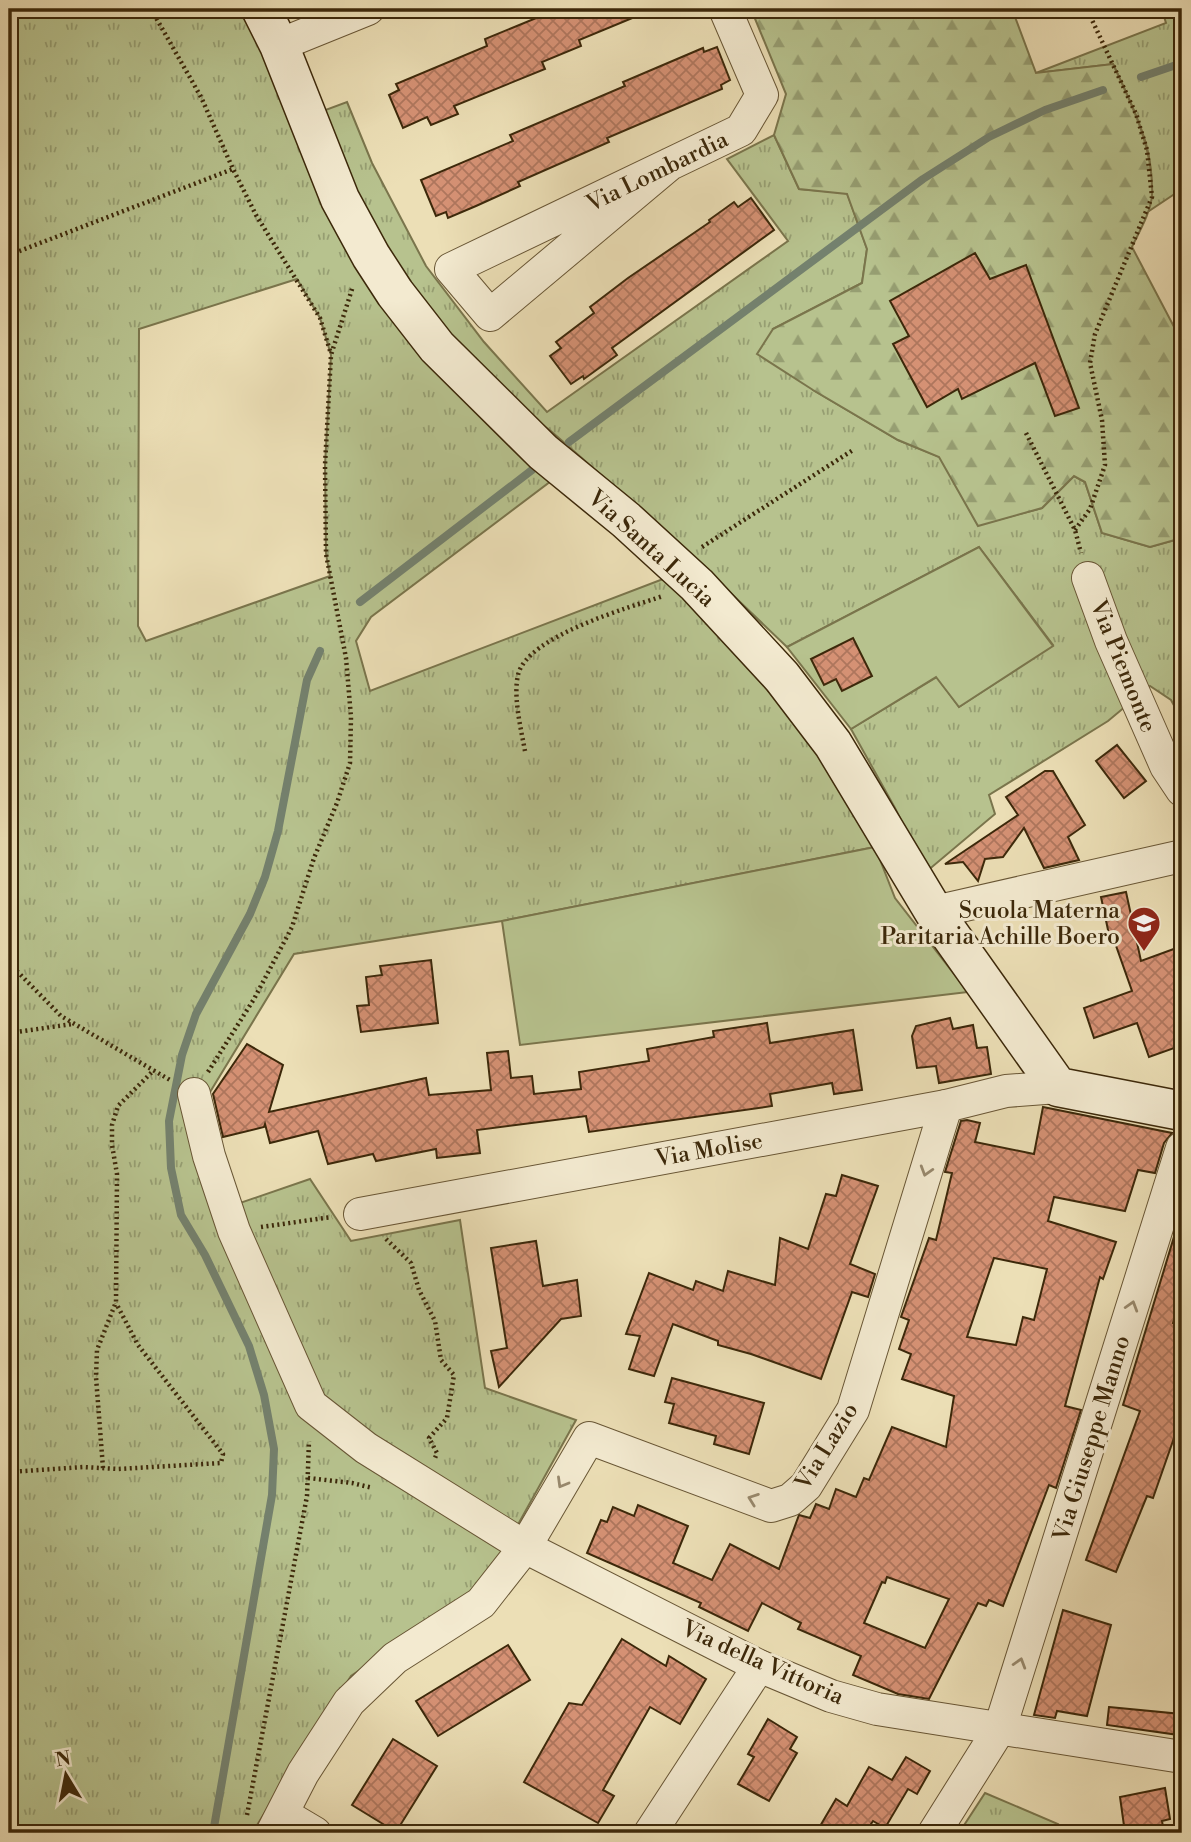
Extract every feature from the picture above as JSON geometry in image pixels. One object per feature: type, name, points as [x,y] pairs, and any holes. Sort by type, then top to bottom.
[{"type":"street","name":"Via Santa Lucia","points":[[261,9],[279,45],[340,199],[395,293],[437,347],[543,452],[626,520],[686,575],[782,677],[833,744],[933,912],[1058,1087]]},
{"type":"street","points":[[279,45],[368,9]]},
{"type":"street","name":"Via Lombardia","points":[[670,164],[490,315],[451,269],[670,164],[741,130],[762,95],[724,9]]},
{"type":"street","name":"Via Piemonte","points":[[1088,578],[1111,641],[1166,766],[1182,790]]},
{"type":"street","points":[[933,912],[1182,856]]},
{"type":"street","points":[[1058,1087],[1182,1111]]},
{"type":"street","name":"Via Molise","points":[[360,1214],[946,1106],[1006,1091],[1058,1087]]},
{"type":"street","points":[[194,1094],[209,1156],[234,1231],[311,1405]]},
{"type":"street","name":"Via Lazio","points":[[525,1547],[589,1438],[771,1506],[790,1500],[806,1486],[853,1410],[946,1106]]},
{"type":"street","name":"Via Giuseppe Manno","points":[[934,1833],[1000,1728],[1182,1147]]},
{"type":"street","name":"Via della Vittoria","points":[[311,1405],[366,1448],[525,1547],[759,1666],[831,1696],[877,1709],[1182,1757]]},
{"type":"street","points":[[315,1833],[267,1822],[349,1702],[395,1658],[481,1603],[525,1547]]},
{"type":"street","points":[[650,1833],[759,1666]]},
{"type":"path","points":[[151,9],[201,97],[256,215],[320,318],[331,355]]},
{"type":"path","points":[[1075,530],[1090,509],[1105,465],[1102,421],[1090,363],[1095,334],[1152,197],[1147,150],[1136,114],[1092,20]]},
{"type":"path","points":[[9,255],[233,169]]},
{"type":"path","points":[[9,963],[61,1016],[194,1094],[254,999],[292,927],[314,858],[350,763],[351,717],[346,658],[326,554],[325,465],[331,355],[356,278],[371,256]]},
{"type":"path","points":[[1026,433],[1075,530],[1088,578]]},
{"type":"path","points":[[525,751],[518,709],[518,674],[531,654],[560,635],[615,613],[686,575],[853,450]]},
{"type":"path","points":[[9,1033],[74,1023]]},
{"type":"path","points":[[103,1468],[96,1377],[97,1350],[116,1303],[117,1174],[111,1145],[112,1125],[118,1106],[154,1070]]},
{"type":"path","points":[[234,1231],[360,1214],[411,1263],[419,1290],[435,1321],[441,1360],[454,1375],[447,1418],[429,1438],[437,1453],[426,1485]]},
{"type":"path","points":[[9,1472],[221,1462],[223,1454],[138,1345],[116,1303]]},
{"type":"path","points":[[267,1822],[307,1496],[311,1405]]},
{"type":"green space","points":[[9,9],[246,9],[300,147],[555,478],[371,617],[356,641],[370,691],[671,576],[804,735],[836,780],[875,847],[502,921],[294,954],[204,1102],[214,1212],[310,1179],[351,1241],[460,1220],[485,1388],[576,1420],[485,1584],[351,1676],[252,1833],[9,1833]],"holes":[[[297,279],[320,318],[331,355],[325,465],[326,554],[330,576],[146,641],[138,626],[139,329]]]},
{"type":"green space","points":[[751,9],[1012,9],[1036,73],[1113,64],[1146,144],[1152,178],[1149,208],[1132,247],[1182,342],[1182,538],[1150,547],[1102,533],[1085,482],[1074,476],[1042,508],[978,526],[939,457],[898,440],[757,354],[773,329],[862,283],[867,249],[847,194],[799,189],[774,135],[786,94]]},
{"type":"green space","points":[[1182,9],[1182,189],[1146,213],[1151,194],[1149,155],[1137,117],[1113,64],[1036,73],[1166,23],[1162,10]]},
{"type":"green space","points":[[347,102],[372,163],[426,266],[484,342],[547,412],[788,241],[727,159],[774,135],[799,189],[847,193],[867,249],[862,283],[773,329],[813,390],[898,440],[940,457],[978,525],[1042,508],[1074,476],[1085,482],[1102,533],[1150,547],[1182,538],[1182,720],[1171,700],[1150,686],[1108,721],[989,795],[995,814],[926,872],[895,808],[851,729],[937,677],[959,707],[1053,645],[979,547],[787,647],[671,536],[552,432],[495,389],[433,319],[372,232],[320,112]]},
{"type":"green space","points":[[979,547],[1053,646],[959,707],[936,677],[851,729],[787,647]]},
{"type":"green space","points":[[875,847],[895,898],[968,992],[520,1045],[502,921]]},
{"type":"green space","points":[[985,1793],[1058,1824],[1056,1833],[959,1833]]},
{"type":"building","points":[[558,9],[654,9],[579,40],[581,46],[542,62],[545,69],[454,106],[458,114],[431,125],[427,117],[403,128],[389,95],[399,90],[396,84],[487,46],[485,39]]},
{"type":"building","points":[[717,47],[730,80],[721,85],[722,89],[607,138],[609,142],[518,182],[520,186],[476,206],[448,218],[446,212],[436,216],[421,180],[513,141],[510,135],[625,86],[623,82],[703,48],[704,52]]},
{"type":"building","points":[[751,198],[774,230],[612,348],[617,355],[584,379],[583,376],[571,384],[550,356],[561,348],[556,342],[594,313],[590,307],[628,278],[710,222],[709,220],[734,202],[738,207]]},
{"type":"building","points":[[975,253],[990,279],[1026,265],[1079,408],[1055,416],[1035,363],[962,399],[958,389],[927,407],[893,344],[909,336],[890,301]]},
{"type":"building","points":[[853,638],[872,676],[842,691],[836,679],[824,685],[811,659]]},
{"type":"building","points":[[1117,745],[1146,781],[1124,798],[1096,761]]},
{"type":"building","points":[[1045,771],[1053,771],[1085,825],[1068,837],[1079,860],[1044,868],[1024,828],[1003,857],[985,859],[978,881],[963,862],[945,864],[1018,815],[1006,797]]},
{"type":"building","points":[[1126,892],[1141,961],[1182,946],[1182,1029],[1175,1032],[1180,1046],[1149,1057],[1137,1023],[1094,1038],[1084,1008],[1132,991],[1115,943],[1111,944],[1101,897]]},
{"type":"building","points":[[431,960],[438,1023],[361,1032],[357,1006],[369,1005],[366,977],[382,975],[380,966]]},
{"type":"building","points":[[950,1018],[953,1029],[973,1025],[977,1048],[987,1047],[991,1074],[939,1083],[936,1066],[917,1068],[912,1036],[916,1026]]},
{"type":"building","points":[[767,1023],[770,1043],[853,1030],[862,1090],[834,1094],[832,1083],[770,1094],[772,1106],[589,1132],[586,1116],[477,1130],[480,1153],[437,1158],[436,1149],[376,1161],[373,1154],[328,1164],[318,1131],[270,1143],[265,1124],[264,1127],[223,1137],[213,1094],[247,1044],[283,1065],[269,1112],[426,1078],[429,1095],[491,1090],[487,1053],[508,1051],[511,1078],[532,1076],[534,1094],[581,1089],[579,1072],[649,1061],[647,1049],[714,1037],[713,1031]]},
{"type":"building","points":[[1043,1107],[1172,1133],[1164,1143],[1155,1173],[1138,1170],[1125,1211],[1054,1197],[1048,1221],[1116,1242],[1103,1279],[1100,1277],[1065,1406],[1081,1410],[1056,1488],[1049,1485],[1003,1606],[989,1600],[986,1606],[978,1603],[929,1699],[898,1694],[853,1675],[861,1656],[798,1629],[801,1623],[762,1603],[748,1631],[699,1607],[701,1603],[587,1553],[601,1520],[607,1522],[613,1507],[634,1516],[638,1505],[688,1526],[673,1563],[712,1580],[730,1544],[779,1569],[799,1515],[810,1518],[816,1504],[829,1509],[836,1489],[856,1497],[864,1478],[869,1480],[892,1427],[946,1447],[954,1396],[902,1379],[911,1354],[899,1349],[909,1320],[901,1317],[929,1238],[936,1240],[952,1173],[945,1172],[961,1121],[980,1123],[975,1142],[1034,1154]],"holes":[[[994,1258],[1047,1269],[1034,1320],[1023,1317],[1016,1345],[967,1337]],[[887,1577],[949,1599],[925,1648],[864,1623],[882,1582],[885,1583]]]},
{"type":"building","points":[[842,1175],[878,1186],[850,1264],[875,1274],[868,1297],[852,1292],[821,1379],[718,1345],[718,1341],[673,1324],[654,1376],[629,1369],[640,1336],[626,1334],[649,1273],[693,1290],[696,1281],[723,1291],[728,1271],[775,1285],[780,1238],[808,1249],[826,1194],[836,1196]]},
{"type":"building","points":[[1177,1227],[1182,1228],[1182,1294],[1173,1323],[1182,1326],[1182,1415],[1153,1498],[1147,1496],[1116,1572],[1086,1560],[1140,1411],[1123,1405]]},
{"type":"building","points":[[536,1241],[543,1286],[577,1280],[581,1316],[561,1319],[499,1387],[491,1351],[507,1348],[491,1248]]},
{"type":"building","points":[[672,1378],[764,1403],[749,1454],[714,1444],[716,1436],[669,1423],[674,1404],[665,1402]]},
{"type":"building","points":[[1063,1610],[1111,1625],[1087,1716],[1057,1711],[1055,1718],[1034,1715]]},
{"type":"building","points":[[622,1639],[666,1666],[669,1656],[706,1679],[680,1724],[650,1707],[603,1790],[614,1796],[598,1823],[524,1782],[569,1703],[582,1705]]},
{"type":"building","points":[[508,1645],[530,1680],[438,1736],[416,1701]]},
{"type":"building","points":[[1109,1707],[1181,1714],[1179,1735],[1107,1725]]},
{"type":"building","points":[[768,1719],[797,1737],[790,1749],[797,1753],[769,1801],[738,1784],[754,1757],[748,1754]]},
{"type":"building","points":[[393,1739],[437,1766],[396,1832],[352,1805]]},
{"type":"building","points":[[906,1757],[930,1771],[917,1794],[908,1789],[885,1828],[873,1821],[865,1833],[816,1833],[836,1799],[847,1806],[869,1767],[892,1780]]},
{"type":"building","points":[[1165,1788],[1170,1819],[1162,1821],[1164,1833],[1125,1833],[1120,1797]]},
{"type":"waterway","points":[[1141,77],[1182,63]]},
{"type":"waterway","points":[[569,442],[923,179],[989,137],[1045,110],[1103,90]]},
{"type":"waterway","points":[[360,602],[532,470]]},
{"type":"waterway","points":[[213,1833],[272,1495],[274,1449],[264,1395],[249,1346],[205,1255],[181,1215],[171,1168],[169,1121],[182,1055],[196,1014],[250,914],[265,877],[278,831],[307,680],[320,651]]},
{"type":"place","name":"Scuola Materna Paritaria Achille Boero","points":[[1144,953]]}]
